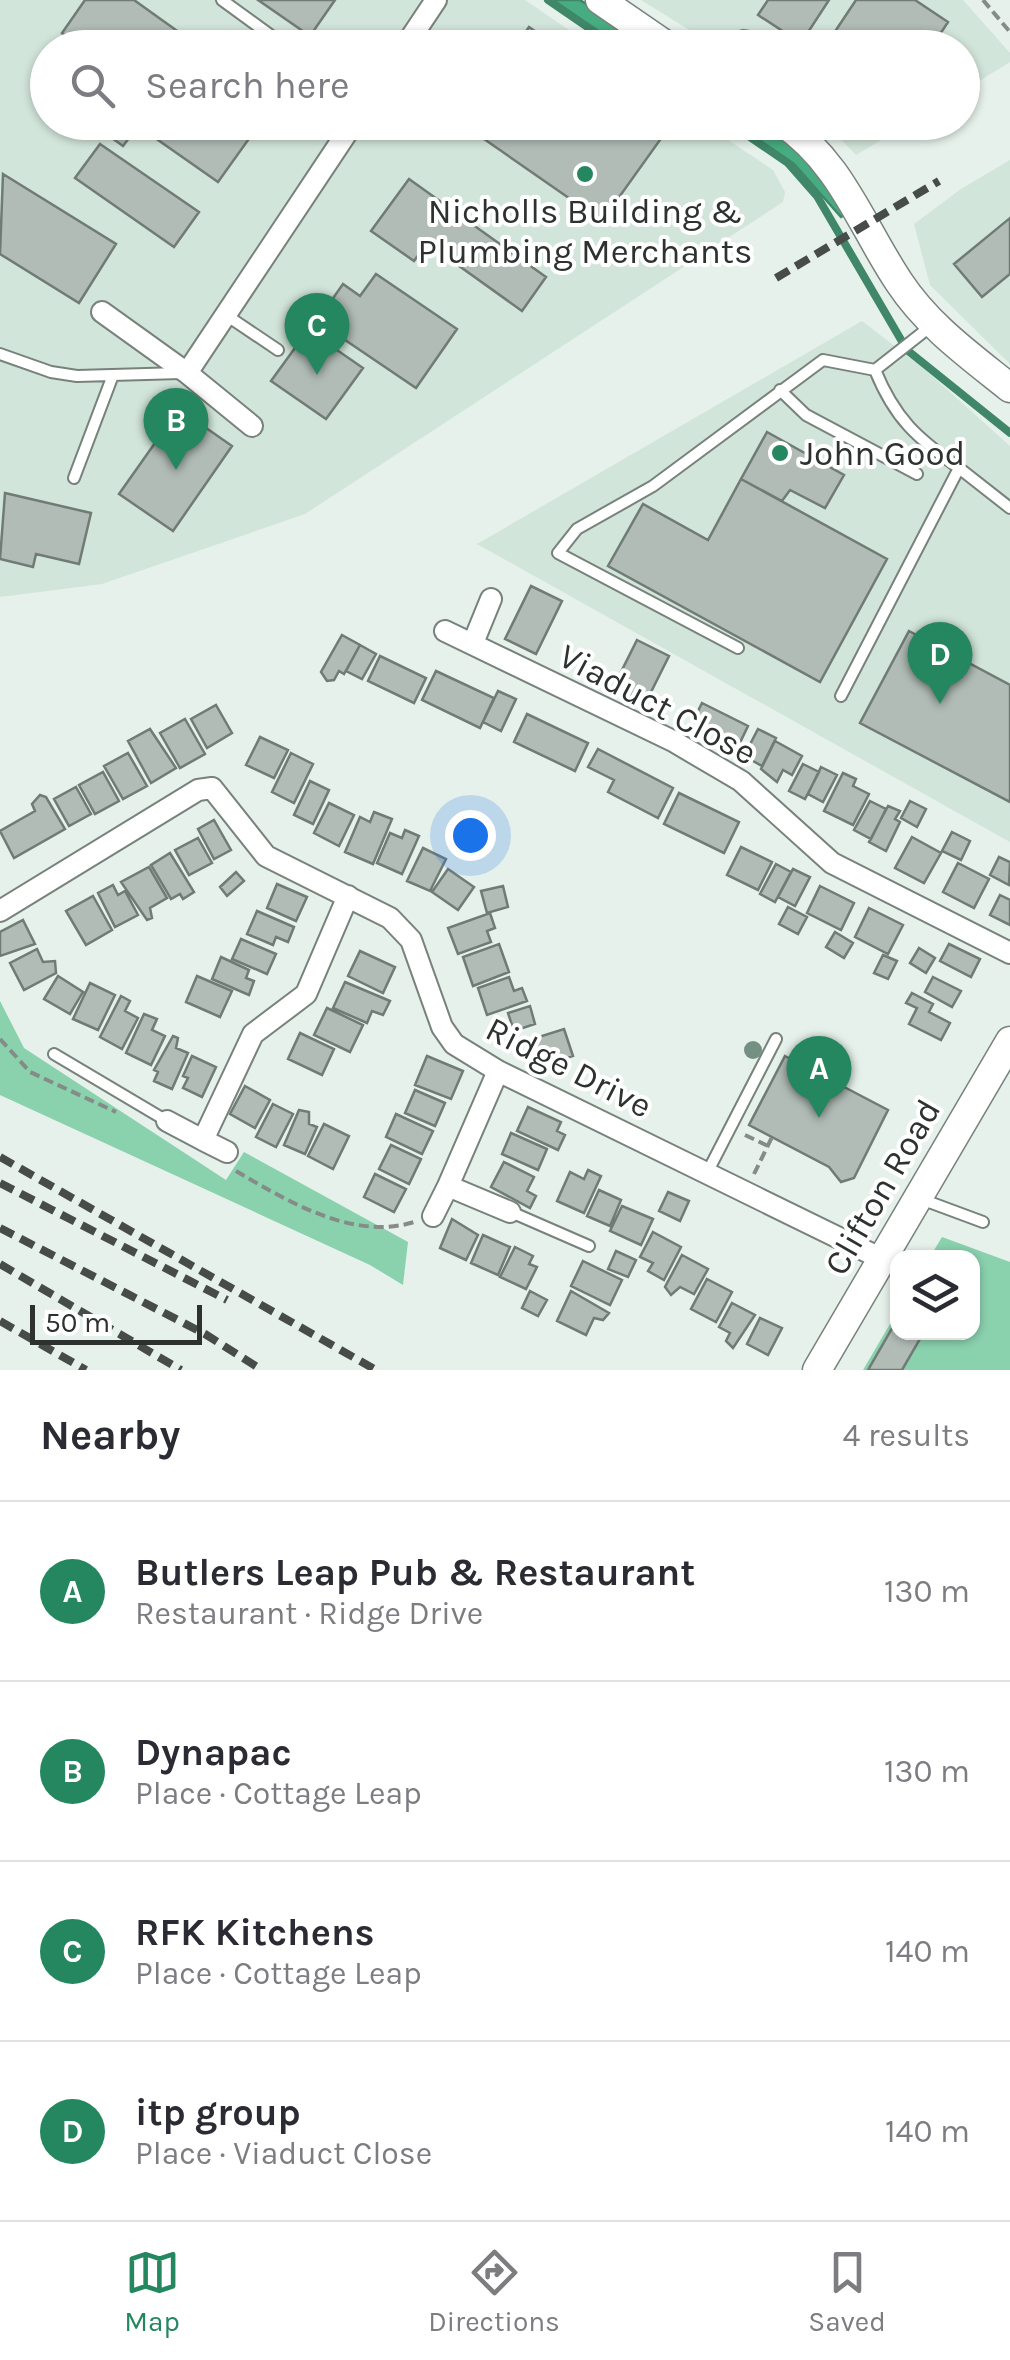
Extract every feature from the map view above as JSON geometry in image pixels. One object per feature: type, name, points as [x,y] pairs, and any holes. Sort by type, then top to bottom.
[{"type":"street","points":[[416,30],[436,0]]},
{"type":"street","points":[[600,0],[644,30]]},
{"type":"street","points":[[187,373],[342,140]]},
{"type":"street","points":[[808,140],[828,162],[899,282],[932,326],[1007,379]]},
{"type":"street","points":[[102,312],[252,426]]},
{"type":"street","points":[[473,643],[491,599]]},
{"type":"street","name":"Viaduct Close","points":[[445,631],[708,761],[742,781],[832,863],[1010,953]]},
{"type":"street","name":"Ridge Drive","points":[[0,912],[198,790],[212,788],[266,856],[390,918],[411,940],[442,1026],[454,1044],[498,1071],[884,1260]]},
{"type":"street","points":[[203,1140],[253,1034],[306,994],[348,896]]},
{"type":"street","name":"Clifton Road","points":[[817,1370],[1010,1041]]},
{"type":"street","points":[[433,1216],[498,1071]]},
{"type":"street","points":[[167,1121],[227,1152]]},
{"type":"street","points":[[448,1186],[510,1212]]},
{"type":"lane","points":[[222,0],[263,30]]},
{"type":"lane","points":[[226,315],[278,350]]},
{"type":"lane","points":[[738,648],[558,553],[577,529],[653,486],[823,360],[875,370],[932,326]]},
{"type":"lane","points":[[0,354],[51,372],[187,373]]},
{"type":"lane","points":[[875,370],[890,407],[920,440],[1010,508]]},
{"type":"lane","points":[[74,478],[113,374]]},
{"type":"lane","points":[[780,390],[806,415],[917,474]]},
{"type":"lane","points":[[840,696],[959,468]]},
{"type":"lane","points":[[707,1173],[776,1040]]},
{"type":"lane","points":[[54,1054],[167,1121]]},
{"type":"lane","points":[[920,1198],[983,1222]]},
{"type":"lane","points":[[510,1212],[589,1246]]},
{"type":"path","points":[[983,0],[1010,32]]},
{"type":"path","points":[[730,1128],[768,1146]]},
{"type":"path","points":[[758,1167],[772,1137]]},
{"type":"shaded area","points":[[0,0],[525,0],[569,30],[30,30],[30,140],[728,140],[773,170],[785,192],[783,202],[305,514],[102,584],[0,597]]},
{"type":"shaded area","points":[[552,0],[580,0],[626,30],[597,30]]},
{"type":"shaded area","points":[[641,0],[963,0],[1010,53],[1010,62],[980,81],[980,30],[690,30]]},
{"type":"shaded area","points":[[758,140],[785,140],[853,210],[841,217],[794,164]]},
{"type":"shaded area","points":[[841,140],[881,140],[856,155]]},
{"type":"shaded area","points":[[1010,160],[1010,364],[930,285],[914,224],[961,189]]},
{"type":"shaded area","points":[[862,321],[922,367],[1010,446],[1010,842],[477,544]]},
{"type":"shaded area","points":[[0,1001],[24,1048],[226,1180],[244,1152],[408,1242],[403,1285],[370,1265],[0,1095]]},
{"type":"shaded area","points":[[942,1237],[977,1250],[934,1250]]},
{"type":"shaded area","points":[[980,1251],[1010,1262],[1010,1370],[863,1370],[890,1324],[890,1340],[980,1340]]},
{"type":"building","points":[[85,0],[134,0],[176,30],[64,30]]},
{"type":"building","points":[[258,0],[335,0],[314,30],[301,30]]},
{"type":"building","points":[[768,0],[829,0],[809,30],[781,30],[758,15]]},
{"type":"building","points":[[856,0],[915,0],[948,22],[943,30],[836,30]]},
{"type":"building","points":[[158,140],[248,140],[218,182]]},
{"type":"building","name":"Nicholls Building & Plumbing Merchants","points":[[485,140],[660,140],[602,221]]},
{"type":"building","points":[[100,144],[199,212],[174,247],[75,178]]},
{"type":"building","points":[[3,174],[116,244],[79,303],[0,254]]},
{"type":"building","name":"Nicholls Building & Plumbing Merchants","points":[[409,179],[546,277],[522,311],[427,243],[414,261],[371,231]]},
{"type":"building","points":[[1010,218],[1010,274],[982,297],[954,264]]},
{"type":"building","points":[[376,274],[457,329],[416,388],[317,321],[343,284],[360,296]]},
{"type":"building","points":[[308,330],[363,368],[326,419],[271,381]]},
{"type":"building","points":[[179,409],[232,446],[173,531],[119,494]]},
{"type":"building","name":"John Good","points":[[767,432],[844,475],[825,508],[790,490],[782,501],[741,479]]},
{"type":"building","points":[[741,479],[887,559],[820,682],[608,566],[643,504],[708,540]]},
{"type":"building","points":[[5,493],[91,513],[79,564],[36,554],[33,567],[0,559]]},
{"type":"building","points":[[531,586],[562,601],[536,654],[505,639]]},
{"type":"building","points":[[909,631],[1010,685],[1010,802],[860,723]]},
{"type":"building","points":[[342,635],[360,645],[344,674],[339,671],[334,680],[327,681],[321,672]]},
{"type":"building","points":[[637,640],[669,656],[644,706],[612,690]]},
{"type":"building","points":[[360,645],[376,654],[362,679],[346,671]]},
{"type":"building","points":[[380,656],[426,678],[414,703],[368,681]]},
{"type":"building","points":[[436,671],[494,698],[480,728],[422,700]]},
{"type":"building","points":[[498,691],[516,699],[501,731],[483,722]]},
{"type":"building","points":[[702,703],[748,726],[734,755],[715,745],[720,735],[693,721]]},
{"type":"building","points":[[216,705],[232,733],[207,748],[191,719]]},
{"type":"building","points":[[527,714],[588,743],[575,771],[514,742]]},
{"type":"building","points":[[185,719],[205,754],[180,768],[160,733]]},
{"type":"building","points":[[150,729],[176,768],[151,783],[128,741]]},
{"type":"building","points":[[758,729],[776,738],[762,766],[744,756]]},
{"type":"building","points":[[260,737],[288,750],[274,778],[246,765]]},
{"type":"building","points":[[775,741],[802,756],[792,775],[783,770],[777,782],[761,769]]},
{"type":"building","points":[[598,749],[673,788],[658,818],[608,792],[614,780],[588,767]]},
{"type":"building","points":[[128,753],[147,786],[123,799],[104,766]]},
{"type":"building","points":[[291,753],[313,764],[294,803],[272,792]]},
{"type":"building","points":[[803,764],[819,772],[805,799],[789,791]]},
{"type":"building","points":[[821,767],[837,775],[823,802],[808,794]]},
{"type":"building","points":[[103,772],[119,801],[95,814],[79,785]]},
{"type":"building","points":[[843,773],[856,779],[853,786],[869,794],[853,825],[824,811]]},
{"type":"building","points":[[310,781],[329,790],[313,824],[294,815]]},
{"type":"building","points":[[76,787],[91,814],[69,826],[54,799]]},
{"type":"building","points":[[679,793],[739,822],[724,853],[664,824]]},
{"type":"building","points":[[40,795],[46,797],[65,829],[14,858],[0,831],[35,811],[32,804]]},
{"type":"building","points":[[870,801],[886,809],[871,839],[854,830]]},
{"type":"building","points":[[910,801],[926,809],[917,827],[901,818]]},
{"type":"building","points":[[329,803],[354,815],[339,846],[314,833]]},
{"type":"building","points":[[888,806],[900,811],[895,819],[900,822],[886,851],[869,842]]},
{"type":"building","points":[[374,812],[392,819],[373,864],[345,852],[360,817],[370,822]]},
{"type":"building","points":[[214,820],[231,850],[214,859],[198,829]]},
{"type":"building","points":[[405,830],[419,836],[402,874],[377,863],[390,833],[402,838]]},
{"type":"building","points":[[952,832],[970,841],[961,860],[942,851]]},
{"type":"building","points":[[912,837],[941,853],[924,883],[895,868]]},
{"type":"building","points":[[198,838],[212,863],[189,875],[175,850]]},
{"type":"building","points":[[741,847],[772,862],[758,890],[727,875]]},
{"type":"building","points":[[423,848],[446,859],[430,891],[407,881]]},
{"type":"building","points":[[170,853],[194,892],[183,899],[180,894],[171,899],[151,865]]},
{"type":"building","points":[[999,857],[1010,862],[1009,885],[990,875]]},
{"type":"building","points":[[958,863],[989,879],[974,908],[943,892]]},
{"type":"building","points":[[776,864],[791,872],[775,902],[760,894]]},
{"type":"building","points":[[149,867],[167,898],[150,908],[152,918],[147,920],[121,882]]},
{"type":"building","points":[[448,869],[474,887],[458,910],[432,892]]},
{"type":"building","points":[[793,869],[810,877],[795,906],[778,897]]},
{"type":"building","points":[[236,872],[244,881],[227,896],[220,887]]},
{"type":"building","points":[[277,884],[307,897],[296,921],[267,908]]},
{"type":"building","points":[[113,885],[118,895],[125,891],[138,915],[115,927],[98,893]]},
{"type":"building","points":[[503,886],[508,907],[487,913],[481,891]]},
{"type":"building","points":[[820,886],[854,903],[841,930],[807,913]]},
{"type":"building","points":[[1000,895],[1010,900],[1010,925],[990,915]]},
{"type":"building","points":[[93,896],[112,930],[86,945],[66,911]]},
{"type":"building","points":[[788,907],[807,917],[798,934],[779,924]]},
{"type":"building","points":[[869,908],[903,925],[888,954],[855,937]]},
{"type":"building","points":[[257,911],[294,927],[288,942],[276,937],[273,945],[247,934]]},
{"type":"building","points":[[490,913],[495,928],[487,931],[491,942],[458,954],[448,928]]},
{"type":"building","points":[[23,920],[35,944],[0,956],[0,932]]},
{"type":"building","points":[[835,932],[853,943],[844,958],[826,947]]},
{"type":"building","points":[[241,939],[276,954],[267,974],[232,959]]},
{"type":"building","points":[[499,944],[509,972],[473,986],[463,957]]},
{"type":"building","points":[[949,944],[980,959],[971,977],[940,961]]},
{"type":"building","points":[[919,948],[935,958],[926,973],[910,963]]},
{"type":"building","points":[[37,949],[43,962],[55,961],[56,973],[24,990],[10,963]]},
{"type":"building","points":[[360,951],[395,967],[383,993],[348,976]]},
{"type":"building","points":[[883,955],[897,961],[888,979],[874,973]]},
{"type":"building","points":[[221,957],[249,970],[246,978],[254,981],[249,995],[212,979]]},
{"type":"building","points":[[58,976],[83,992],[70,1014],[44,999]]},
{"type":"building","points":[[197,976],[232,991],[220,1017],[186,1002]]},
{"type":"building","points":[[509,977],[514,991],[522,988],[527,1001],[487,1015],[478,988]]},
{"type":"building","points":[[933,977],[961,991],[952,1007],[925,992]]},
{"type":"building","points":[[345,982],[390,1001],[383,1015],[372,1011],[367,1023],[333,1008]]},
{"type":"building","points":[[90,983],[115,995],[98,1030],[73,1019]]},
{"type":"building","points":[[912,993],[933,1004],[929,1012],[950,1023],[941,1040],[909,1024],[917,1008],[906,1003]]},
{"type":"building","points":[[121,996],[130,1001],[125,1011],[138,1018],[122,1049],[100,1037]]},
{"type":"building","points":[[530,1006],[535,1024],[514,1031],[508,1013]]},
{"type":"building","points":[[327,1008],[363,1025],[350,1052],[314,1035]]},
{"type":"building","points":[[144,1014],[157,1019],[152,1030],[165,1036],[151,1065],[126,1053]]},
{"type":"building","points":[[564,1029],[573,1056],[538,1067],[529,1040]]},
{"type":"building","points":[[300,1033],[334,1049],[322,1075],[288,1059]]},
{"type":"building","points":[[173,1036],[178,1038],[176,1048],[188,1053],[172,1089],[154,1081],[158,1072],[154,1070]]},
{"type":"building","points":[[192,1056],[216,1067],[202,1097],[183,1088],[188,1078],[183,1076]]},
{"type":"building","points":[[427,1056],[463,1071],[451,1099],[415,1085]]},
{"type":"building","points":[[785,1056],[888,1110],[854,1178],[841,1182],[829,1167],[749,1125]]},
{"type":"building","points":[[245,1086],[270,1100],[255,1128],[230,1114]]},
{"type":"building","points":[[415,1090],[445,1103],[435,1126],[405,1113]]},
{"type":"building","points":[[273,1104],[293,1114],[276,1147],[256,1137]]},
{"type":"building","points":[[528,1107],[561,1122],[557,1131],[565,1135],[558,1150],[517,1131]]},
{"type":"building","points":[[299,1110],[309,1112],[309,1124],[317,1127],[305,1154],[284,1145]]},
{"type":"building","points":[[396,1114],[433,1131],[422,1154],[386,1137]]},
{"type":"building","points":[[324,1124],[349,1136],[333,1169],[308,1156]]},
{"type":"building","points":[[511,1133],[547,1149],[538,1170],[502,1154]]},
{"type":"building","points":[[391,1145],[421,1159],[409,1184],[379,1169]]},
{"type":"building","points":[[504,1162],[534,1177],[527,1191],[536,1196],[530,1208],[491,1187]]},
{"type":"building","points":[[588,1170],[601,1176],[584,1213],[557,1201],[570,1172],[584,1179]]},
{"type":"building","points":[[375,1174],[406,1189],[394,1212],[364,1197]]},
{"type":"building","points":[[599,1190],[621,1200],[610,1226],[587,1216]]},
{"type":"building","points":[[668,1192],[689,1201],[680,1221],[659,1211]]},
{"type":"building","points":[[622,1206],[653,1219],[641,1245],[610,1231]]},
{"type":"building","points":[[452,1219],[478,1235],[466,1260],[440,1248]]},
{"type":"building","points":[[653,1232],[681,1247],[664,1280],[648,1271],[653,1263],[640,1257]]},
{"type":"building","points":[[483,1235],[510,1247],[498,1275],[471,1263]]},
{"type":"building","points":[[515,1247],[533,1256],[529,1264],[537,1267],[526,1289],[500,1277]]},
{"type":"building","points":[[616,1251],[636,1260],[628,1277],[608,1269]]},
{"type":"building","points":[[682,1255],[708,1269],[694,1294],[680,1287],[671,1295],[665,1287]]},
{"type":"building","points":[[583,1261],[622,1280],[610,1305],[571,1286]]},
{"type":"building","points":[[707,1279],[732,1292],[716,1322],[691,1309]]},
{"type":"building","points":[[530,1291],[547,1300],[538,1316],[522,1308]]},
{"type":"building","points":[[571,1291],[609,1313],[603,1320],[594,1318],[586,1335],[557,1321]]},
{"type":"building","points":[[732,1303],[755,1315],[733,1348],[726,1341],[730,1333],[719,1327]]},
{"type":"building","points":[[760,1318],[782,1328],[768,1355],[747,1344]]},
{"type":"building","points":[[890,1332],[890,1340],[919,1340],[902,1370],[868,1370]]},
{"type":"waterway","points":[[548,0],[592,30]]},
{"type":"waterway","points":[[754,140],[788,163],[817,196],[907,350],[1010,433]]},
{"type":"railway","points":[[776,278],[939,181]]},
{"type":"railway","points":[[0,1157],[376,1370]]},
{"type":"railway","points":[[0,1183],[227,1300]]},
{"type":"railway","points":[[0,1228],[205,1334],[262,1370]]},
{"type":"railway","points":[[0,1264],[181,1370]]},
{"type":"railway","points":[[0,1321],[86,1370]]},
{"type":"place","name":"Nicholls Building & Plumbing Merchants","points":[[585,174]]},
{"type":"place","name":"RFK Kitchens","points":[[317,375]]},
{"type":"place","name":"John Good","points":[[780,453]]},
{"type":"place","name":"Dynapac","points":[[176,470]]},
{"type":"place","name":"itp group","points":[[940,704]]},
{"type":"place","name":"Butlers Leap Pub & Restaurant","points":[[819,1118]]}]
